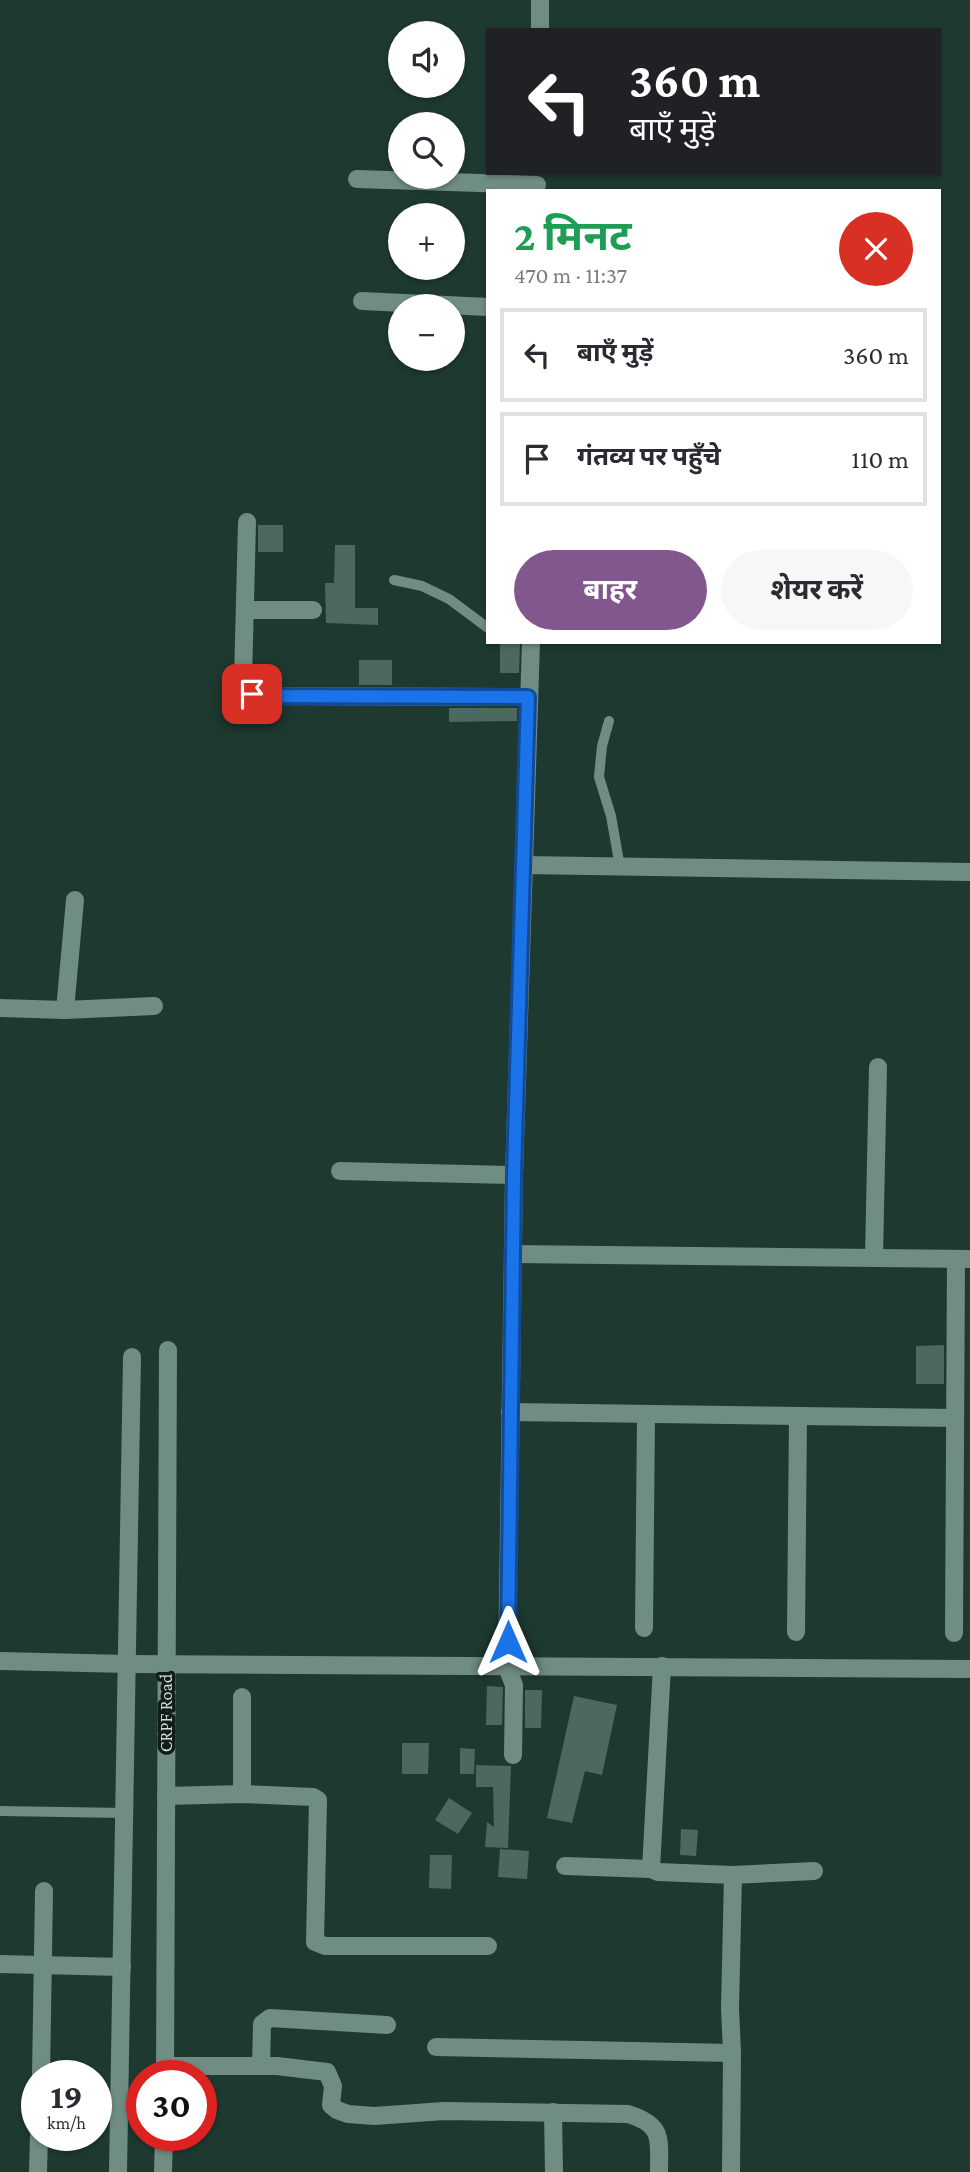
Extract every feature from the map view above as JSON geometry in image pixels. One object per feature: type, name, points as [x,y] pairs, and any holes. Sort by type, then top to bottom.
[{"type":"street","points":[[540,0],[540,28]]},
{"type":"street","points":[[357,179],[537,183]]},
{"type":"street","points":[[362,301],[486,307]]},
{"type":"street","points":[[247,522],[243,680],[246,689],[252,694],[528,697]]},
{"type":"street","points":[[245,610],[313,610]]},
{"type":"street","points":[[513,1755],[514,1685],[508,1667],[510,1412],[514,1175],[531,644]]},
{"type":"street","points":[[524,865],[970,872]]},
{"type":"street","points":[[65,1010],[75,900]]},
{"type":"street","points":[[0,1008],[65,1010],[154,1006]]},
{"type":"street","points":[[874,1257],[878,1068]]},
{"type":"street","points":[[340,1171],[514,1175]]},
{"type":"street","points":[[513,1254],[963,1259],[955,1418],[962,1573],[954,1633]]},
{"type":"street","name":"CRPF Road","points":[[165,2060],[168,1350]]},
{"type":"street","points":[[118,2172],[132,1357]]},
{"type":"street","points":[[510,1412],[955,1418]]},
{"type":"street","points":[[644,1628],[646,1415]]},
{"type":"street","points":[[796,1632],[798,1416]]},
{"type":"street","points":[[0,1661],[970,1669]]},
{"type":"street","points":[[651,1869],[662,1666]]},
{"type":"street","points":[[242,1697],[242,1794]]},
{"type":"street","points":[[166,1796],[242,1794],[313,1797],[318,1800],[315,1942],[325,1946],[488,1946]]},
{"type":"street","points":[[565,1866],[733,1875],[814,1871]]},
{"type":"street","points":[[731,2172],[730,2008],[733,1875]]},
{"type":"street","points":[[41,2060],[44,1891]]},
{"type":"street","points":[[0,1964],[122,1967]]},
{"type":"street","points":[[261,2066],[262,2024],[270,2018],[387,2025]]},
{"type":"street","points":[[436,2047],[732,2053]]},
{"type":"street","points":[[217,2068],[261,2066],[309,2068],[327,2072],[333,2086],[331,2105],[348,2114],[374,2116],[444,2111],[628,2114],[650,2124],[659,2137],[659,2172]]},
{"type":"street","points":[[552,2112],[554,2172]]},
{"type":"street","points":[[38,2172],[39,2151]]},
{"type":"street","points":[[163,2172],[164,2151]]},
{"type":"lane","points":[[394,580],[422,586],[449,599],[486,627]]},
{"type":"lane","points":[[609,721],[599,777],[611,816],[620,867]]},
{"type":"lane","points":[[0,1811],[125,1813]]},
{"type":"building","points":[[258,525],[283,525],[283,552],[258,552]]},
{"type":"building","points":[[335,545],[355,545],[355,608],[378,608],[378,625],[326,623],[325,583],[334,583]]},
{"type":"building","points":[[500,644],[520,644],[519,673],[500,673]]},
{"type":"building","points":[[359,660],[392,660],[392,685],[359,685]]},
{"type":"building","points":[[449,708],[517,708],[517,721],[449,722]]},
{"type":"building","points":[[944,1345],[944,1384],[916,1384],[916,1346]]},
{"type":"building","points":[[487,1686],[503,1687],[502,1725],[486,1725]]},
{"type":"building","points":[[525,1690],[542,1690],[541,1728],[525,1728]]},
{"type":"building","points":[[574,1696],[617,1705],[602,1775],[585,1771],[572,1823],[547,1818]]},
{"type":"building","points":[[402,1743],[429,1743],[428,1774],[402,1774]]},
{"type":"building","points":[[460,1748],[475,1749],[474,1774],[460,1774]]},
{"type":"building","points":[[476,1765],[511,1766],[508,1848],[485,1847],[487,1822],[494,1827],[493,1787],[476,1787]]},
{"type":"building","points":[[449,1798],[472,1813],[458,1834],[435,1820]]},
{"type":"building","points":[[681,1829],[698,1830],[696,1856],[680,1855]]},
{"type":"building","points":[[500,1849],[529,1851],[527,1879],[498,1877]]},
{"type":"building","points":[[430,1855],[452,1855],[451,1889],[429,1888]]},
{"type":"route","points":[[252,694],[528,697],[514,1175],[508,1642]]}]
